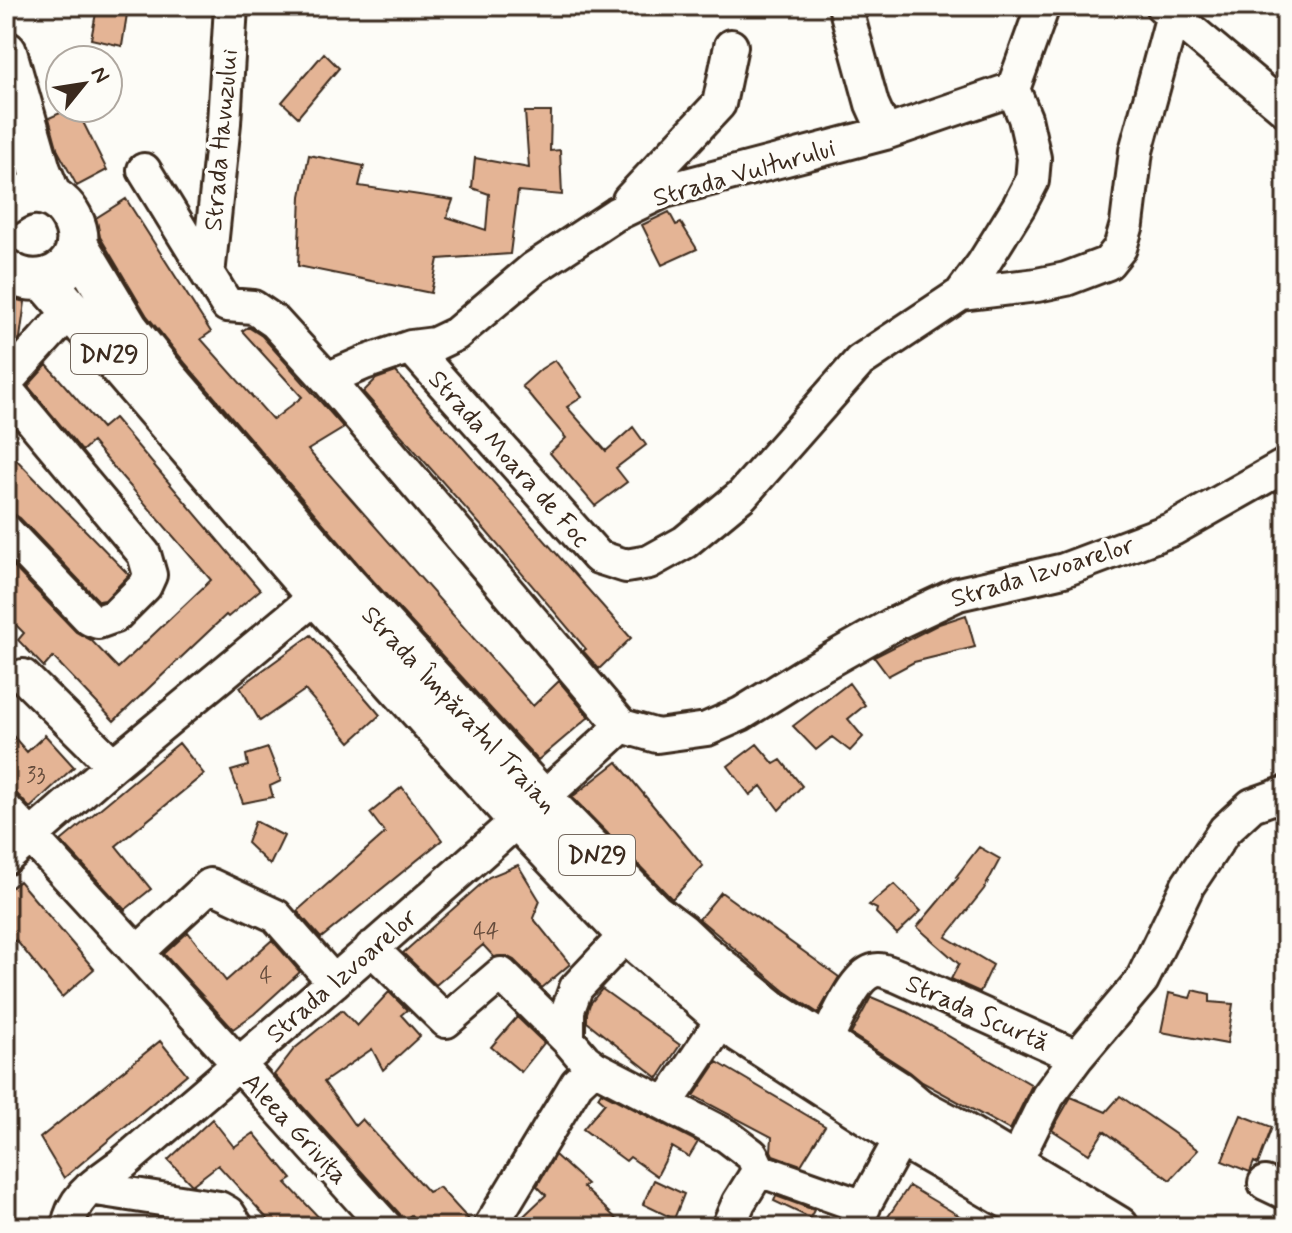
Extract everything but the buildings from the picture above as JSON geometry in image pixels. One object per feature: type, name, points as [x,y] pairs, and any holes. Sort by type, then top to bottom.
[{"type":"main road","name":"DN29","points":[[6,52],[40,170],[51,197],[63,204],[77,229],[73,258],[64,269],[52,277],[20,276]]},
{"type":"main road","points":[[6,205],[22,196],[36,194],[51,197]]},
{"type":"main road","name":"Strada Împăratul Traian","points":[[77,244],[128,329],[167,378],[348,587],[531,809],[627,934],[742,1033],[910,1123],[1058,1227]]},
{"type":"main road","name":"Strada Împăratul Traian","points":[[20,276],[70,311],[317,596],[531,809],[771,1010],[897,1091],[910,1123]]},
{"type":"main road","name":"Strada Împăratul Traian","points":[[910,1123],[951,1126],[1118,1227]]},
{"type":"street","name":"Strada Havuzului","points":[[208,275],[224,123],[231,6]]},
{"type":"street","points":[[845,6],[872,104],[885,133]]},
{"type":"street","points":[[1013,89],[1043,6]]},
{"type":"street","points":[[961,294],[1066,279],[1108,263],[1120,248],[1127,224],[1136,151],[1168,11],[1286,110]]},
{"type":"street","points":[[616,214],[719,104],[731,46]]},
{"type":"street","name":"Strada Vulturului","points":[[327,379],[364,363],[411,347],[435,344],[456,334],[534,268],[616,214],[664,191],[885,133],[1013,89]]},
{"type":"street","name":"Strada Moara de Foc","points":[[411,347],[598,557],[626,566],[649,562],[685,542],[742,495],[860,361],[961,294],[983,264],[1032,181],[1034,158],[1025,118],[1013,89]]},
{"type":"street","points":[[144,170],[227,305],[253,307],[275,322],[622,726]]},
{"type":"street","points":[[6,382],[70,311]]},
{"type":"street","points":[[6,389],[144,554],[150,575],[145,586],[115,616],[98,622],[90,619],[6,531]]},
{"type":"street","name":"Strada Izvoarelor","points":[[68,1227],[71,1211],[90,1188],[334,982],[622,726],[657,736],[707,729],[741,714],[892,625],[958,594],[1064,570],[1173,529],[1286,465]]},
{"type":"street","points":[[6,858],[317,596]]},
{"type":"street","points":[[12,675],[113,765]]},
{"type":"street","points":[[1014,1165],[1048,1096],[1142,980],[1188,885],[1225,830],[1252,805],[1286,793]]},
{"type":"street","points":[[1252,805],[1286,818]]},
{"type":"street","name":"Aleea Grivița","points":[[6,810],[386,1227]]},
{"type":"street","points":[[138,952],[210,885],[276,916],[334,982]]},
{"type":"street","points":[[568,1040],[568,1010],[576,988],[627,934]]},
{"type":"street","points":[[371,948],[446,1021],[501,974],[594,1067],[727,1136],[752,1155],[759,1170],[858,1217],[910,1123]]},
{"type":"street","name":"Strada Scurtă","points":[[824,1045],[857,983],[871,971],[881,970],[1077,1057]]},
{"type":"street","points":[[666,1104],[724,1017]]},
{"type":"street","points":[[490,1227],[577,1083],[594,1067]]},
{"type":"street","points":[[728,1227],[759,1170]]},
{"type":"street","points":[[90,1188],[219,1208],[228,1213],[237,1227]]}]
